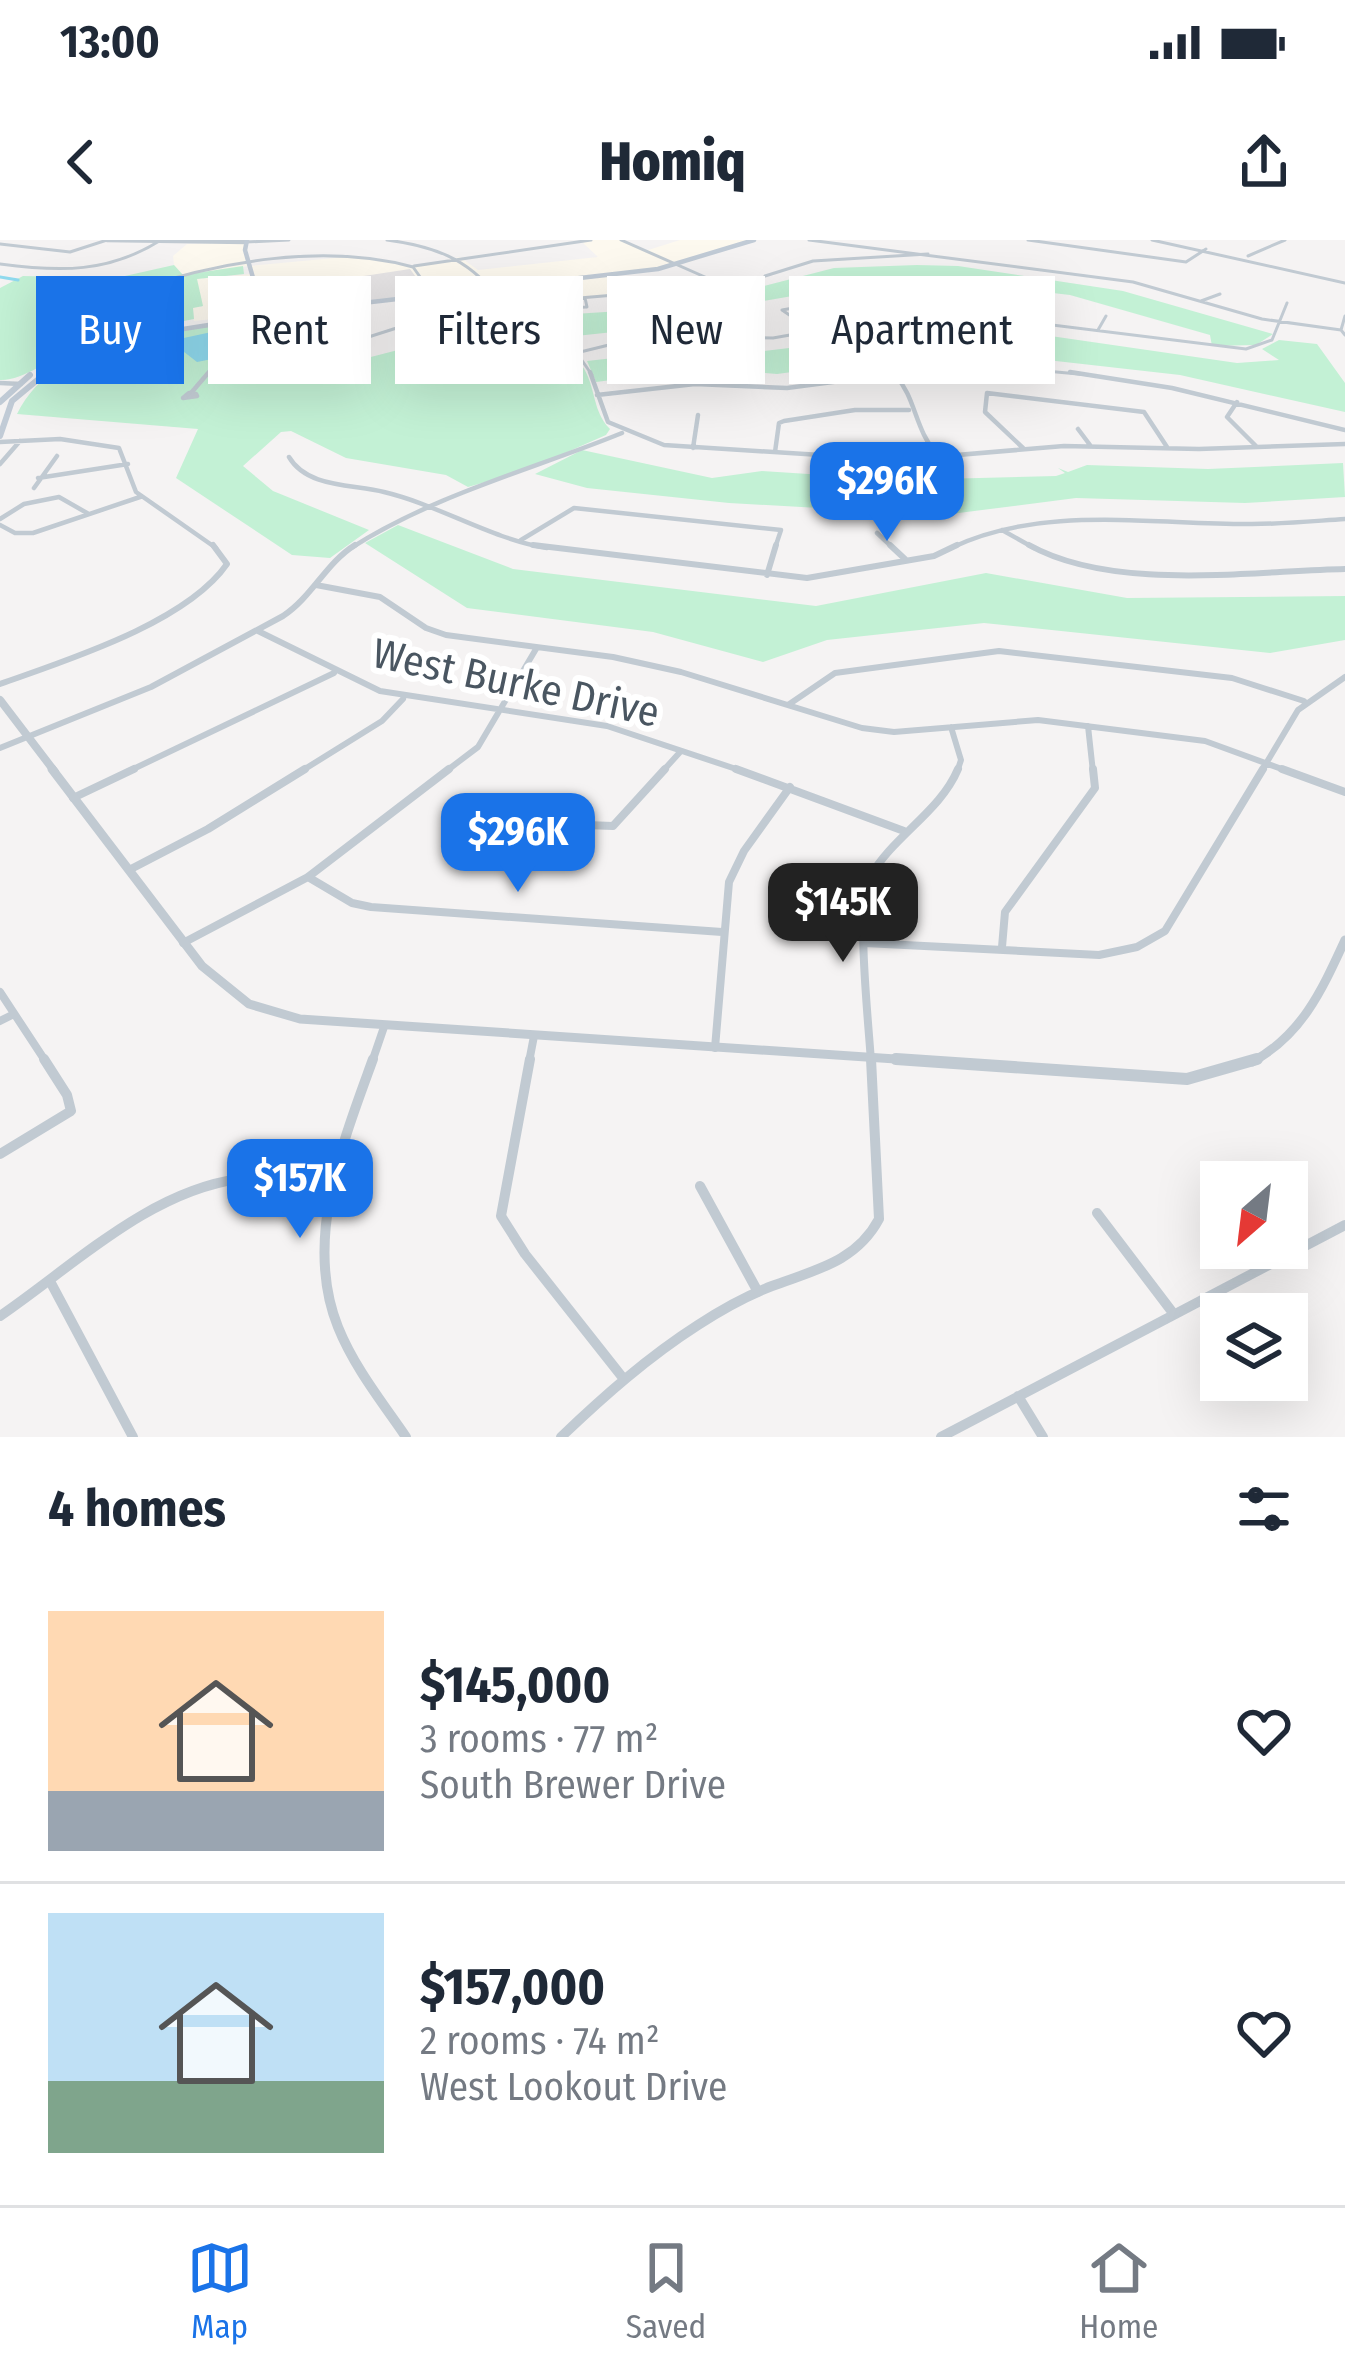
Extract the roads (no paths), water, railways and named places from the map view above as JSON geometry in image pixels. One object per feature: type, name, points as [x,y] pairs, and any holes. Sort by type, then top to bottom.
[{"type":"main road","points":[[583,278],[678,266],[754,240]]},
{"type":"main road","points":[[247,241],[253,276]]},
{"type":"main road","points":[[0,402],[18,383],[63,357],[112,339],[208,321]]},
{"type":"main road","points":[[0,439],[12,401],[28,384],[71,358],[125,339],[208,325]]},
{"type":"street","points":[[0,244],[70,252],[107,240],[289,240]]},
{"type":"street","points":[[387,240],[460,257],[479,276]]},
{"type":"street","points":[[177,276],[356,256],[413,267],[591,240]]},
{"type":"street","points":[[621,240],[702,276]]},
{"type":"street","points":[[809,240],[1133,282],[1282,322],[1343,332],[1345,316]]},
{"type":"street","points":[[1028,240],[1186,262],[1206,249]]},
{"type":"street","points":[[1152,240],[1246,257],[1345,283]]},
{"type":"street","points":[[1246,257],[1285,240]]},
{"type":"street","points":[[0,264],[117,266],[158,242]]},
{"type":"street","points":[[765,276],[813,261],[914,258],[929,253]]},
{"type":"street","points":[[0,274],[19,267]]},
{"type":"street","points":[[413,267],[419,276]]},
{"type":"street","points":[[1200,301],[1220,295]]},
{"type":"street","points":[[583,307],[587,307],[585,298],[607,296]]},
{"type":"street","points":[[1055,324],[1246,349],[1273,340],[1287,304]]},
{"type":"street","points":[[1098,330],[1106,316]]},
{"type":"street","points":[[583,351],[616,343],[695,336],[789,335]]},
{"type":"street","points":[[583,364],[604,416],[624,433],[693,448],[939,458],[1023,448],[1345,443]]},
{"type":"street","points":[[1055,372],[1172,388],[1345,430]]},
{"type":"street","points":[[191,393],[208,373]]},
{"type":"street","points":[[0,383],[28,384]]},
{"type":"street","points":[[597,395],[695,384],[787,388],[818,384]]},
{"type":"street","points":[[903,384],[910,391],[908,410],[914,428],[939,458]]},
{"type":"street","points":[[1023,448],[985,412],[987,393],[1144,412],[1168,448]]},
{"type":"street","points":[[1238,402],[1227,417],[1256,446]]},
{"type":"street","points":[[775,452],[779,424],[855,410],[908,410]]},
{"type":"street","points":[[693,448],[698,416]]},
{"type":"street","points":[[1078,429],[1091,446]]},
{"type":"street","points":[[0,748],[151,687],[257,631],[292,610],[347,549],[426,506],[624,433]]},
{"type":"street","points":[[0,439],[104,443],[123,451],[130,482],[141,496],[222,554],[226,570],[217,583],[74,657],[0,684]]},
{"type":"street","points":[[0,464],[20,440]]},
{"type":"street","points":[[850,457],[851,445]]},
{"type":"street","points":[[34,488],[57,456]]},
{"type":"street","points":[[290,457],[292,464],[323,482],[385,492],[520,541],[562,551],[767,575],[835,576],[934,556],[979,534],[1096,520],[1255,524],[1345,519]]},
{"type":"street","points":[[38,478],[128,464]]},
{"type":"street","points":[[48,466],[60,466],[67,474]]},
{"type":"street","points":[[88,514],[59,497],[24,504],[0,522],[20,534],[41,530],[141,496]]},
{"type":"street","points":[[520,541],[574,508],[782,530],[767,575]]},
{"type":"street","points":[[1002,530],[1030,551],[1128,572],[1345,568]]},
{"type":"street","points":[[877,533],[907,561]]},
{"type":"street","points":[[316,585],[380,597],[426,628],[446,635],[636,662],[894,732],[1018,720],[1204,741],[1345,792]]},
{"type":"street","name":"West Burke Drive","points":[[257,631],[335,672],[404,698],[607,726],[790,787],[904,832]]},
{"type":"street","points":[[183,943],[308,877],[478,748],[536,649]]},
{"type":"street","points":[[787,705],[835,674],[999,651],[1232,678],[1301,706]]},
{"type":"street","points":[[73,797],[335,672]]},
{"type":"street","points":[[865,943],[1099,955],[1137,947],[1165,931],[1301,706],[1345,677]]},
{"type":"street","points":[[129,870],[208,829],[382,721],[404,698]]},
{"type":"street","points":[[0,700],[214,979],[249,1004],[300,1019],[1155,1080],[1204,1077],[1249,1066],[1280,1048],[1302,1026],[1345,940]]},
{"type":"street","points":[[1002,947],[1005,912],[1095,788],[1088,726]]},
{"type":"street","points":[[561,1437],[682,1331],[758,1292],[857,1254],[873,1237],[880,1219],[865,943],[867,881],[955,776],[962,760],[951,728]]},
{"type":"street","points":[[533,823],[613,826],[681,751]]},
{"type":"street","points":[[715,1049],[729,882],[744,851],[790,787]]},
{"type":"street","points":[[308,877],[352,902],[371,907],[722,932]]},
{"type":"street","points":[[1332,968],[1345,974]]},
{"type":"street","points":[[0,992],[67,1095],[71,1111],[0,1154]]},
{"type":"street","points":[[0,1021],[14,1014]]},
{"type":"street","points":[[384,1027],[332,1182],[323,1240],[332,1310],[406,1437]]},
{"type":"street","points":[[533,1036],[501,1216],[525,1254],[623,1378]]},
{"type":"street","points":[[0,1316],[154,1212],[194,1193],[232,1180],[332,1182]]},
{"type":"street","points":[[700,1186],[758,1292]]},
{"type":"street","points":[[1097,1214],[1173,1313]]},
{"type":"street","points":[[941,1437],[1345,1225]]},
{"type":"street","points":[[51,1283],[134,1437]]},
{"type":"street","points":[[1018,1396],[1043,1437]]},
{"type":"water","points":[[208,333],[208,360],[197,362],[184,352],[184,338]]},
{"type":"waterway","points":[[0,277],[18,280]]}]
